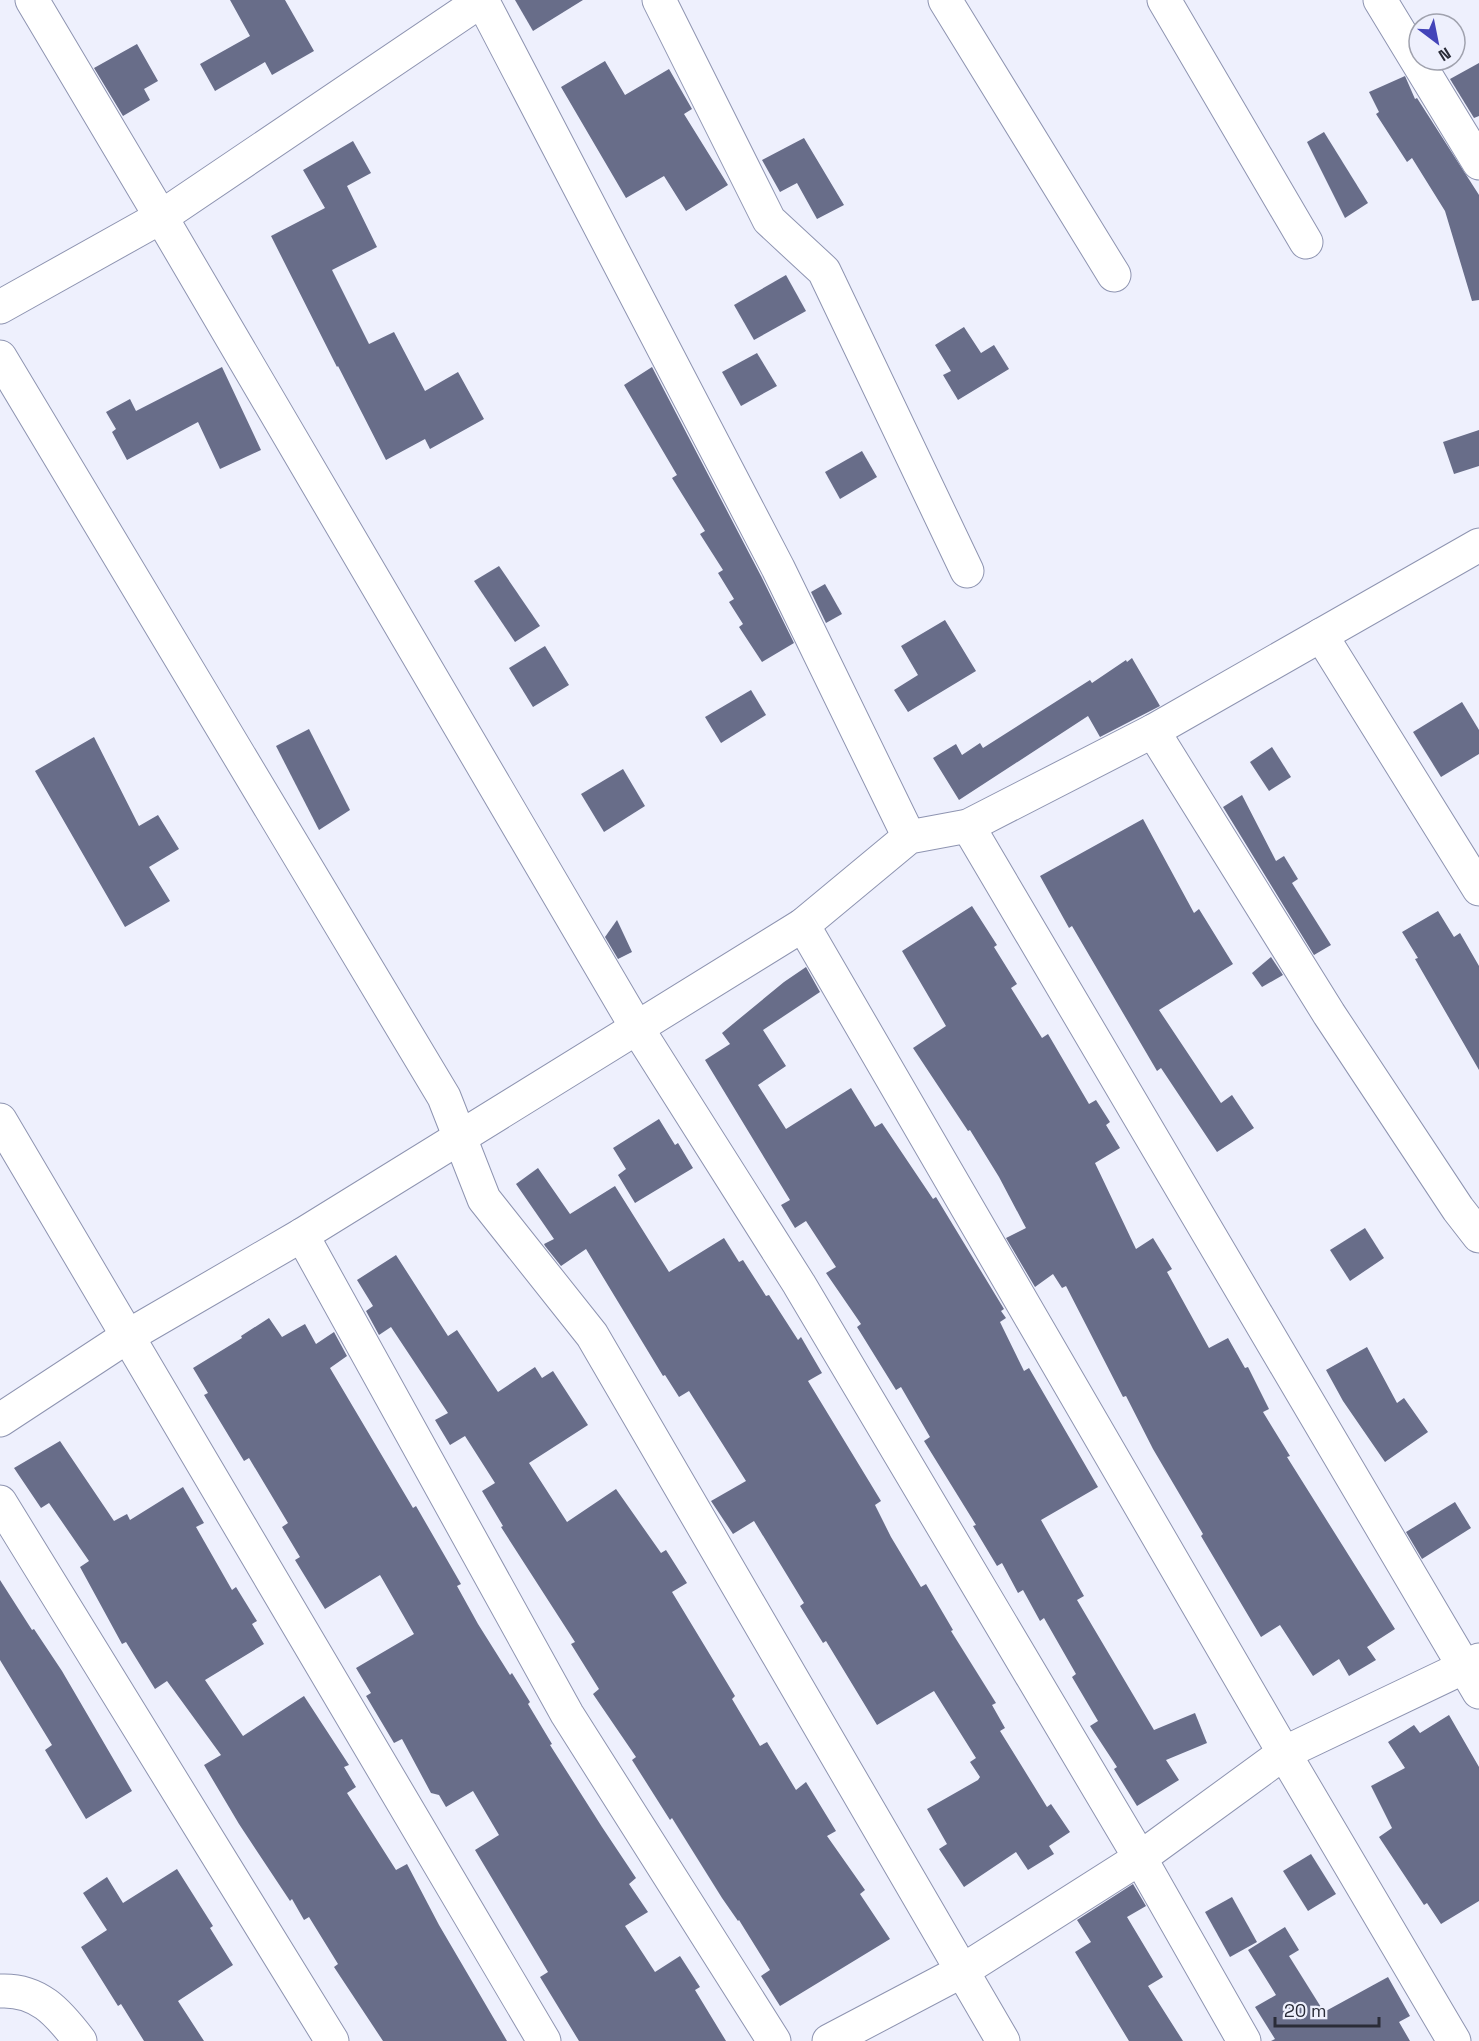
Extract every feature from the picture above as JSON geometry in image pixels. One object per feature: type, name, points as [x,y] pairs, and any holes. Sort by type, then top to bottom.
[{"type":"street","points":[[32,0],[637,1028],[799,1284],[1140,1858],[1244,2041]]},
{"type":"street","points":[[0,308],[161,217],[482,0],[778,568],[909,837]]},
{"type":"street","points":[[659,0],[769,220],[824,271],[967,571]]},
{"type":"street","points":[[945,0],[1114,275]]},
{"type":"street","points":[[1164,0],[1306,242]]},
{"type":"street","points":[[1380,0],[1479,163]]},
{"type":"street","points":[[0,357],[444,1096],[484,1198],[592,1335],[1003,2041]]},
{"type":"street","points":[[0,1420],[128,1335],[302,1235],[803,925],[909,837],[968,826],[1153,731],[1479,545]]},
{"type":"street","points":[[1321,635],[1479,890]]},
{"type":"street","points":[[1153,731],[1329,1014],[1458,1209],[1479,1236]]},
{"type":"street","points":[[829,2041],[962,1971],[1140,1858],[1284,1753],[1474,1673],[968,826]]},
{"type":"street","points":[[803,925],[1454,2041]]},
{"type":"street","points":[[0,1120],[544,2041]]},
{"type":"street","points":[[302,1235],[567,1714],[774,2041]]},
{"type":"street","points":[[0,1502],[332,2041]]},
{"type":"street","points":[[5,1982],[38,1998],[53,2010],[80,2041]]},
{"type":"building","points":[[230,0],[285,0],[314,51],[272,75],[265,62],[215,91],[200,64],[250,36]]},
{"type":"building","points":[[515,0],[583,0],[533,31]]},
{"type":"building","points":[[137,44],[158,81],[144,89],[150,100],[123,116],[94,68]]},
{"type":"building","points":[[605,61],[625,95],[669,69],[692,109],[684,114],[728,185],[686,211],[664,176],[626,198],[561,87]]},
{"type":"building","points":[[1479,63],[1479,116],[1474,118],[1450,79],[1467,72],[1467,70]]},
{"type":"building","points":[[1405,76],[1415,99],[1417,98],[1479,195],[1479,300],[1472,301],[1445,211],[1412,158],[1407,162],[1376,114],[1379,112],[1369,92]]},
{"type":"building","points":[[1324,132],[1368,203],[1345,218],[1307,142]]},
{"type":"building","points":[[804,138],[844,205],[817,219],[797,183],[780,192],[762,160]]},
{"type":"building","points":[[353,141],[371,173],[347,186],[377,247],[332,270],[369,344],[394,332],[425,391],[458,372],[484,419],[430,449],[425,439],[386,460],[271,236],[325,208],[303,170]]},
{"type":"building","points":[[786,275],[806,311],[754,340],[734,305]]},
{"type":"building","points":[[964,327],[981,353],[994,345],[1009,369],[958,400],[943,375],[951,371],[935,345]]},
{"type":"building","points":[[757,353],[777,386],[741,406],[722,372]]},
{"type":"building","points":[[222,367],[261,450],[220,469],[198,422],[127,460],[112,432],[116,429],[106,412],[130,399],[136,411]]},
{"type":"building","points":[[652,367],[794,643],[762,662],[739,627],[743,624],[729,602],[734,599],[718,573],[723,570],[700,534],[705,531],[672,478],[677,475],[624,385]]},
{"type":"building","points":[[1479,430],[1479,466],[1454,474],[1443,442]]},
{"type":"building","points":[[862,451],[877,477],[840,499],[825,472]]},
{"type":"building","points":[[499,566],[540,626],[515,642],[474,581]]},
{"type":"building","points":[[825,584],[842,614],[826,623],[811,592]]},
{"type":"building","points":[[945,620],[976,671],[908,712],[894,690],[918,675],[901,646]]},
{"type":"building","points":[[545,646],[569,685],[533,707],[509,668]]},
{"type":"building","points":[[1132,658],[1160,706],[1100,737],[1088,716],[959,800],[933,758],[956,744],[962,755],[980,743],[983,748],[1090,680],[1092,683]]},
{"type":"building","points":[[751,690],[766,715],[721,743],[705,717]]},
{"type":"building","points":[[1462,702],[1479,730],[1479,754],[1441,777],[1413,732]]},
{"type":"building","points":[[309,729],[350,810],[319,830],[276,746]]},
{"type":"building","points":[[94,737],[139,826],[158,815],[179,849],[149,867],[170,901],[125,927],[35,771]]},
{"type":"building","points":[[1272,747],[1291,777],[1269,791],[1250,762]]},
{"type":"building","points":[[623,769],[645,806],[604,832],[581,794]]},
{"type":"building","points":[[1242,795],[1276,861],[1284,856],[1298,879],[1292,883],[1331,945],[1314,955],[1223,807]]},
{"type":"building","points":[[1143,819],[1194,913],[1199,909],[1233,964],[1159,1010],[1221,1103],[1232,1095],[1254,1128],[1217,1152],[1161,1068],[1157,1071],[1072,926],[1069,928],[1040,876]]},
{"type":"building","points":[[972,906],[997,945],[994,947],[1017,984],[1011,988],[1042,1038],[1048,1034],[1089,1104],[1096,1100],[1110,1122],[1106,1125],[1120,1148],[1095,1163],[1136,1249],[1153,1238],[1172,1269],[1167,1272],[1209,1348],[1228,1338],[1245,1368],[1248,1367],[1269,1409],[1263,1412],[1290,1456],[1287,1457],[1395,1629],[1367,1647],[1376,1660],[1349,1676],[1339,1659],[1313,1676],[1280,1625],[1261,1637],[1201,1536],[1203,1534],[1153,1449],[1126,1396],[1123,1397],[1066,1286],[1062,1288],[1053,1274],[1035,1287],[1006,1238],[1026,1228],[999,1177],[970,1130],[968,1131],[913,1048],[946,1026],[902,951]]},
{"type":"building","points":[[1438,911],[1454,937],[1460,933],[1479,966],[1479,1070],[1415,959],[1418,958],[1402,932]]},
{"type":"building","points":[[617,920],[632,952],[618,959],[605,937]]},
{"type":"building","points":[[1271,957],[1283,975],[1262,987],[1252,973]]},
{"type":"building","points":[[806,967],[820,992],[763,1030],[786,1066],[758,1085],[786,1129],[851,1088],[875,1127],[882,1123],[933,1199],[936,1197],[1004,1309],[1001,1311],[1006,1318],[1000,1322],[1024,1371],[1029,1368],[1098,1487],[1041,1520],[1084,1596],[1077,1600],[1154,1730],[1195,1713],[1207,1743],[1166,1760],[1179,1780],[1137,1806],[1114,1769],[1117,1767],[1090,1726],[1098,1721],[1072,1677],[1076,1674],[1044,1618],[1040,1621],[1023,1590],[1018,1593],[1002,1563],[997,1566],[973,1526],[976,1525],[924,1441],[930,1437],[901,1387],[896,1390],[857,1327],[861,1324],[826,1273],[836,1267],[806,1221],[795,1228],[781,1205],[790,1200],[705,1060],[730,1044],[722,1033]]},
{"type":"building","points":[[659,1119],[675,1145],[678,1143],[693,1168],[635,1203],[618,1175],[626,1169],[613,1148]]},
{"type":"building","points":[[538,1168],[570,1214],[615,1186],[669,1272],[724,1238],[739,1262],[743,1260],[766,1296],[769,1295],[798,1340],[801,1337],[822,1373],[808,1381],[881,1501],[875,1505],[891,1537],[921,1587],[926,1584],[953,1630],[951,1631],[996,1703],[992,1705],[1005,1728],[1000,1731],[1047,1807],[1051,1804],[1070,1832],[1049,1846],[1054,1854],[1028,1870],[1016,1852],[964,1887],[939,1849],[947,1844],[927,1809],[978,1780],[980,1777],[970,1762],[976,1758],[934,1691],[877,1725],[826,1641],[823,1643],[800,1606],[804,1603],[754,1521],[733,1534],[711,1501],[746,1481],[689,1391],[679,1397],[665,1375],[663,1376],[586,1249],[561,1266],[545,1246],[544,1244],[554,1239],[516,1184]]},
{"type":"building","points":[[1365,1228],[1384,1258],[1350,1281],[1330,1250]]},
{"type":"building","points":[[396,1255],[448,1336],[457,1330],[498,1392],[535,1367],[542,1378],[553,1371],[588,1425],[529,1463],[567,1522],[616,1489],[661,1553],[666,1550],[687,1583],[672,1592],[735,1696],[732,1699],[760,1746],[767,1742],[796,1790],[806,1782],[836,1831],[827,1836],[865,1890],[860,1894],[890,1939],[780,2006],[761,1976],[770,1970],[632,1760],[636,1757],[593,1694],[599,1689],[571,1644],[575,1642],[501,1527],[503,1526],[482,1491],[495,1483],[465,1436],[450,1445],[435,1420],[448,1413],[391,1327],[379,1335],[366,1311],[373,1306],[357,1280]]},
{"type":"building","points":[[269,1318],[282,1337],[305,1324],[316,1344],[334,1332],[347,1356],[330,1368],[413,1508],[416,1506],[461,1584],[457,1586],[478,1624],[530,1702],[528,1704],[552,1744],[550,1745],[636,1878],[629,1884],[648,1912],[625,1926],[655,1972],[680,1956],[700,1987],[695,1990],[726,2041],[579,2041],[540,1977],[548,1972],[475,1850],[499,1835],[473,1791],[446,1807],[439,1795],[431,1793],[402,1739],[394,1743],[366,1696],[371,1693],[356,1668],[414,1634],[380,1575],[325,1609],[295,1560],[300,1557],[282,1527],[288,1523],[249,1458],[244,1461],[204,1395],[208,1393],[193,1368],[242,1338],[241,1336]]},
{"type":"building","points":[[1367,1347],[1397,1403],[1404,1398],[1428,1432],[1385,1462],[1343,1401],[1326,1370]]},
{"type":"building","points":[[60,1441],[114,1521],[127,1514],[130,1520],[183,1487],[204,1523],[196,1527],[232,1590],[236,1587],[257,1621],[252,1624],[264,1644],[205,1680],[243,1736],[304,1696],[349,1765],[344,1767],[356,1787],[347,1793],[396,1870],[407,1864],[439,1925],[507,2041],[383,2041],[334,1967],[338,1964],[309,1917],[304,1920],[292,1899],[290,1901],[239,1824],[204,1765],[221,1755],[167,1681],[155,1689],[126,1642],[122,1644],[80,1567],[89,1561],[49,1503],[41,1508],[14,1468]]},
{"type":"building","points":[[1455,1502],[1471,1528],[1422,1559],[1406,1532]]},
{"type":"building","points":[[0,1580],[62,1671],[132,1791],[86,1819],[45,1750],[52,1745],[0,1660]]},
{"type":"building","points":[[1449,1715],[1479,1767],[1479,1901],[1441,1924],[1427,1903],[1424,1905],[1379,1837],[1392,1828],[1371,1786],[1405,1768],[1388,1742],[1414,1725],[1420,1733]]},
{"type":"building","points":[[1311,1854],[1336,1894],[1308,1911],[1283,1871]]},
{"type":"building","points":[[177,1869],[213,1926],[210,1928],[233,1965],[178,2001],[204,2041],[144,2041],[121,2004],[118,2006],[81,1947],[107,1930],[83,1893],[107,1877],[123,1903]]},
{"type":"building","points":[[1133,1884],[1146,1906],[1127,1917],[1163,1977],[1148,1986],[1183,2041],[1129,2041],[1075,1952],[1091,1942],[1077,1920]]},
{"type":"building","points":[[1232,1897],[1257,1942],[1230,1957],[1205,1912]]},
{"type":"building","points":[[1285,1927],[1299,1950],[1289,1956],[1324,2012],[1388,1977],[1410,2016],[1399,2022],[1410,2041],[1271,2041],[1275,2039],[1255,2007],[1276,1995],[1248,1950]]}]
